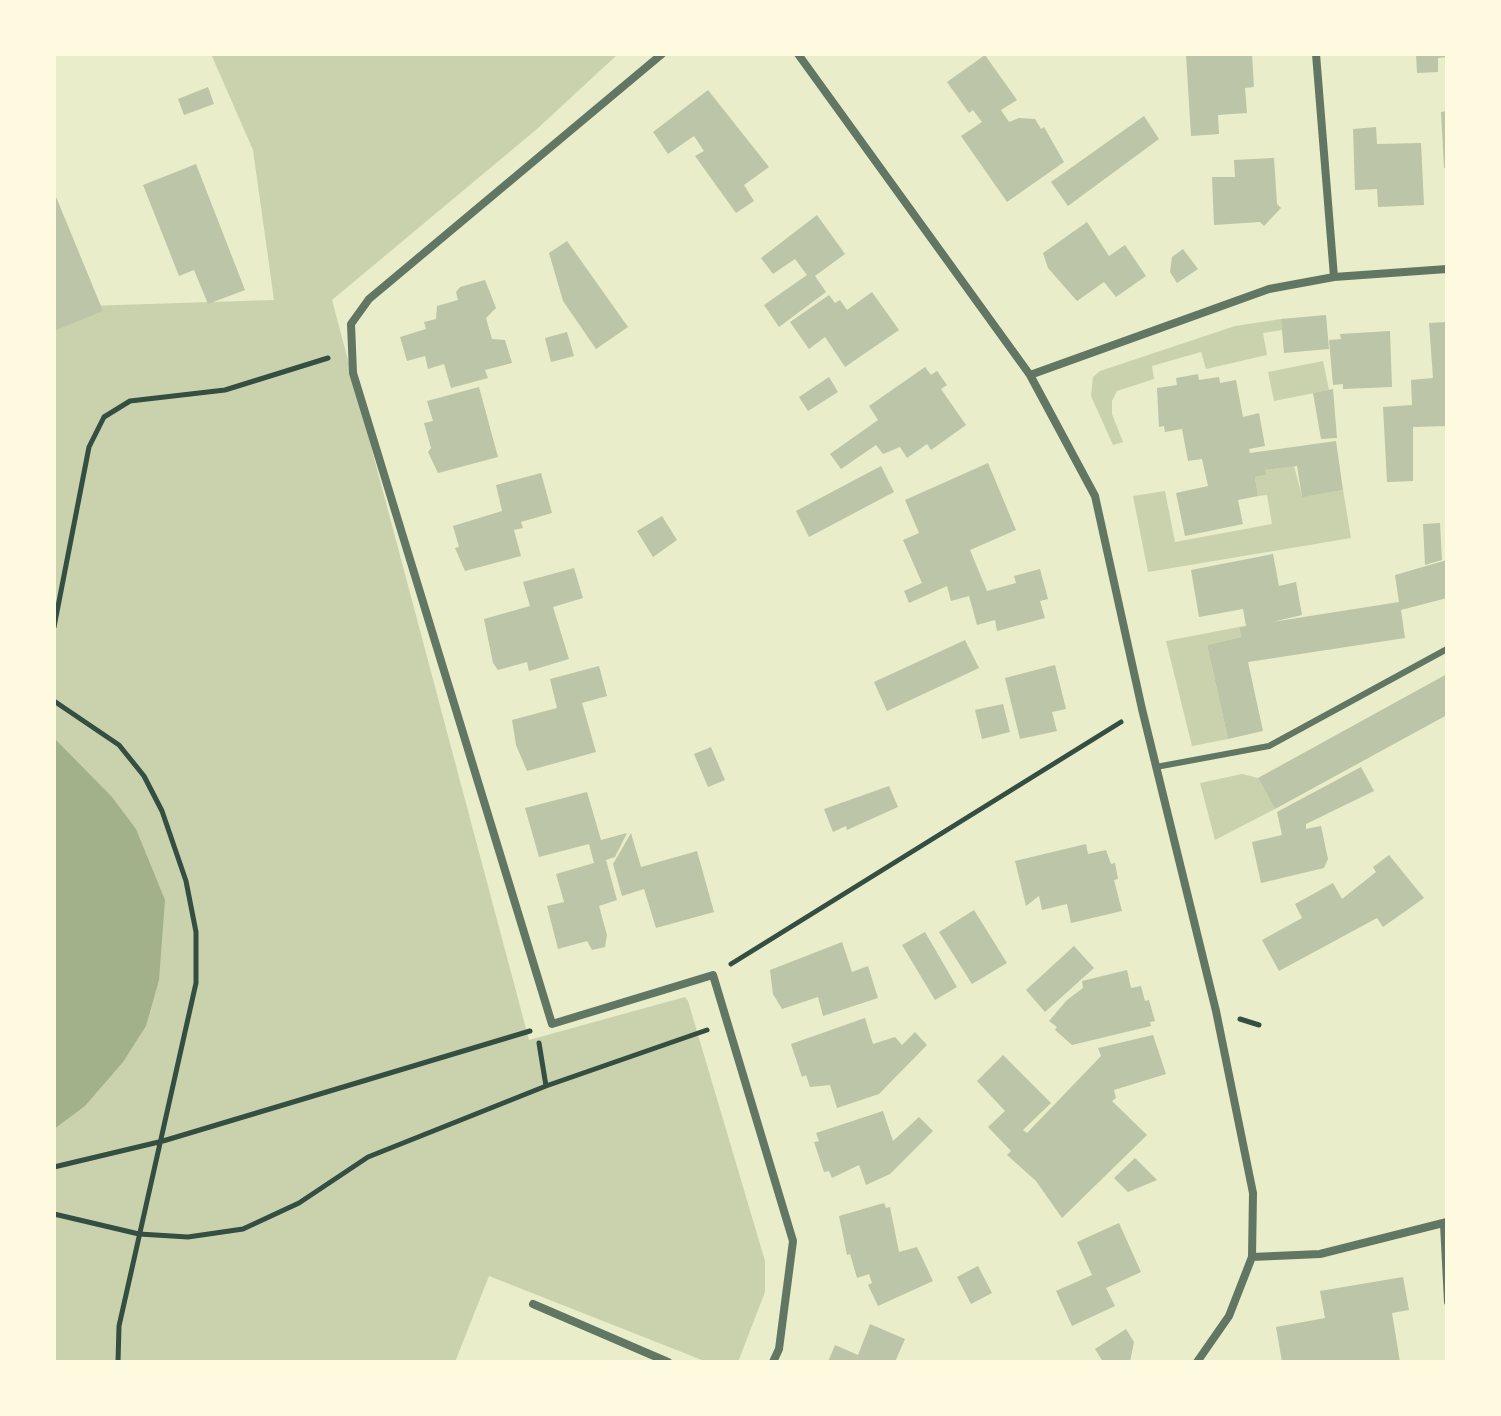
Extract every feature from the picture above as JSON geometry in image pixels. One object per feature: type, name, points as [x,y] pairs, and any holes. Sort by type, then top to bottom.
[{"type":"street","points":[[662,54],[369,299],[351,324],[353,373],[552,1024],[713,975],[793,1241],[779,1349],[773,1362]]},
{"type":"street","points":[[798,54],[1030,375],[1095,496],[1142,709],[1216,1011],[1253,1193],[1252,1257],[1229,1316],[1197,1362]]},
{"type":"street","points":[[1316,54],[1334,277]]},
{"type":"street","points":[[1030,375],[1269,289],[1334,277],[1447,269]]},
{"type":"street","points":[[1252,1257],[1320,1254],[1445,1223]]},
{"type":"street","points":[[533,1304],[668,1362]]},
{"type":"lane","points":[[1156,767],[1269,746],[1447,649]]},
{"type":"lane","points":[[1445,1223],[1447,1302]]},
{"type":"path","points":[[54,627],[89,447],[104,417],[130,401],[225,390],[352,350]]},
{"type":"path","points":[[54,701],[119,745],[144,776],[162,811],[186,881],[196,932],[196,983],[163,1141],[119,1326],[118,1362]]},
{"type":"path","points":[[713,975],[1142,709]]},
{"type":"path","points":[[54,1214],[139,1234],[188,1237],[243,1229],[299,1203],[368,1157],[546,1086],[728,1023]]},
{"type":"path","points":[[54,1167],[163,1141],[537,1029],[546,1086]]},
{"type":"shaded area","points":[[211,54],[618,54],[537,129],[332,300],[529,1040],[685,997],[688,1001],[765,1261],[765,1292],[738,1362],[707,1362],[489,1276],[455,1362],[54,1362],[54,307],[274,300],[253,150]]},
{"type":"shaded area","points":[[1281,319],[1282,330],[1263,333],[1267,355],[1206,369],[1201,352],[1152,366],[1154,379],[1117,391],[1112,401],[1112,414],[1123,442],[1113,445],[1091,396],[1093,377],[1100,371],[1235,326]]},
{"type":"shaded area","points":[[1323,361],[1329,390],[1274,401],[1268,372]]},
{"type":"shaded area","points":[[1294,466],[1302,496],[1343,490],[1351,538],[1148,572],[1133,496],[1165,491],[1175,542],[1272,524],[1267,495],[1258,496],[1255,477],[1265,475],[1265,470]]},
{"type":"shaded area","points":[[1239,627],[1241,637],[1207,645],[1228,739],[1192,746],[1166,641]]},
{"type":"shaded area","points":[[54,738],[112,797],[136,829],[165,900],[159,980],[146,1026],[123,1062],[85,1106],[54,1129]]},
{"type":"shaded area","points":[[1242,774],[1258,778],[1275,809],[1215,840],[1200,783]]},
{"type":"building","points":[[1186,54],[1252,54],[1254,87],[1245,88],[1247,113],[1218,115],[1219,134],[1191,136]]},
{"type":"building","points":[[1416,54],[1447,54],[1447,57],[1438,58],[1438,72],[1417,73]]},
{"type":"building","points":[[985,55],[1017,100],[1001,110],[1009,122],[1019,118],[1035,119],[1041,129],[1044,127],[1064,162],[1007,202],[961,136],[982,122],[973,110],[969,113],[947,82]]},
{"type":"building","points":[[208,87],[214,104],[184,115],[178,99]]},
{"type":"building","points":[[708,90],[769,167],[744,185],[754,201],[736,213],[695,156],[704,151],[694,136],[668,154],[653,132]]},
{"type":"building","points":[[1447,111],[1447,168],[1444,168],[1441,112]]},
{"type":"building","points":[[1144,116],[1159,139],[1068,206],[1051,182]]},
{"type":"building","points":[[1376,127],[1377,144],[1421,143],[1424,205],[1378,207],[1377,189],[1355,190],[1353,129]]},
{"type":"building","points":[[1274,158],[1277,204],[1281,208],[1264,226],[1260,222],[1214,225],[1212,177],[1235,177],[1234,160]]},
{"type":"building","points":[[196,164],[245,290],[208,304],[194,270],[179,276],[143,185]]},
{"type":"building","points":[[54,192],[103,311],[54,331]]},
{"type":"building","points":[[817,215],[845,254],[815,276],[826,292],[779,327],[764,305],[807,275],[795,259],[773,274],[761,258]]},
{"type":"building","points":[[1087,222],[1109,256],[1125,245],[1146,276],[1116,297],[1104,282],[1077,301],[1048,268],[1043,253]]},
{"type":"building","points":[[567,241],[628,327],[596,349],[563,301],[549,253]]},
{"type":"building","points":[[1183,249],[1198,269],[1177,283],[1170,272],[1172,257]]},
{"type":"building","points":[[485,280],[496,308],[486,318],[492,339],[505,340],[512,363],[485,370],[488,378],[451,388],[444,364],[428,369],[425,356],[407,361],[400,337],[426,329],[424,322],[436,319],[437,306],[458,300],[456,292],[460,287]]},
{"type":"building","points":[[872,292],[899,330],[845,367],[825,337],[809,349],[790,322],[829,295],[835,303],[840,300],[847,310]]},
{"type":"building","points":[[1326,315],[1329,349],[1284,353],[1281,319]]},
{"type":"building","points":[[1447,322],[1447,426],[1413,427],[1413,481],[1387,482],[1383,407],[1412,405],[1411,380],[1433,378],[1429,323]]},
{"type":"building","points":[[1390,331],[1392,387],[1343,389],[1343,384],[1333,385],[1329,340],[1341,339],[1340,334]]},
{"type":"building","points":[[567,332],[574,356],[551,362],[545,338]]},
{"type":"building","points":[[925,367],[931,375],[937,371],[947,385],[941,389],[966,425],[931,450],[927,444],[907,458],[900,447],[883,454],[876,445],[841,469],[830,454],[878,420],[869,406]]},
{"type":"building","points":[[1198,374],[1199,380],[1219,377],[1220,383],[1236,380],[1243,417],[1259,413],[1265,446],[1249,449],[1250,453],[1336,441],[1343,490],[1302,497],[1297,466],[1265,470],[1266,475],[1255,477],[1258,496],[1238,500],[1243,524],[1185,536],[1176,493],[1208,486],[1202,459],[1188,461],[1182,429],[1165,432],[1164,426],[1159,427],[1157,388],[1177,385],[1176,378]]},
{"type":"building","points":[[829,377],[838,392],[808,411],[799,397]]},
{"type":"building","points":[[479,387],[498,457],[438,473],[428,452],[431,448],[424,423],[433,421],[427,401]]},
{"type":"building","points":[[1333,389],[1337,438],[1321,439],[1313,393]]},
{"type":"building","points":[[988,463],[1016,530],[970,550],[987,591],[1016,583],[1014,576],[1040,569],[1048,599],[1040,601],[1045,618],[997,631],[995,620],[977,625],[969,596],[951,601],[947,586],[909,603],[904,591],[922,583],[903,540],[919,533],[905,500]]},
{"type":"building","points":[[881,466],[894,492],[809,537],[796,511]]},
{"type":"building","points":[[541,473],[552,513],[521,522],[523,528],[514,530],[521,556],[465,571],[455,548],[459,547],[453,526],[502,511],[496,485]]},
{"type":"building","points":[[662,516],[677,540],[653,557],[637,531]]},
{"type":"building","points":[[1440,523],[1442,560],[1425,565],[1423,524]]},
{"type":"building","points":[[1273,554],[1279,586],[1296,582],[1302,615],[1272,622],[1399,602],[1395,575],[1447,560],[1447,598],[1401,610],[1405,638],[1248,662],[1263,731],[1228,739],[1207,645],[1241,637],[1239,627],[1246,626],[1243,609],[1199,617],[1191,570]]},
{"type":"building","points":[[574,568],[583,598],[553,607],[569,659],[529,671],[527,662],[498,670],[493,663],[484,619],[530,606],[523,582]]},
{"type":"building","points":[[965,640],[979,668],[887,711],[874,682]]},
{"type":"building","points":[[1055,665],[1066,709],[1052,712],[1057,731],[1020,739],[1005,678]]},
{"type":"building","points":[[599,666],[607,696],[582,703],[596,752],[527,771],[516,745],[512,720],[557,708],[550,679]]},
{"type":"building","points":[[1447,674],[1447,715],[1275,809],[1258,778]]},
{"type":"building","points":[[1003,704],[1010,732],[982,739],[975,710]]},
{"type":"building","points":[[711,747],[725,780],[708,787],[694,754]]},
{"type":"building","points":[[1361,767],[1374,791],[1306,824],[1306,829],[1321,826],[1328,859],[1324,868],[1261,883],[1252,842],[1282,835],[1277,812]]},
{"type":"building","points":[[889,786],[898,807],[847,830],[846,826],[833,832],[824,809]]},
{"type":"building","points":[[587,792],[601,840],[627,833],[615,857],[606,860],[617,900],[599,906],[607,935],[605,947],[592,950],[587,941],[558,949],[547,906],[564,902],[556,874],[594,863],[589,844],[539,857],[525,808]]},
{"type":"building","points":[[631,833],[641,867],[697,851],[714,912],[656,928],[644,889],[622,896],[613,864]]},
{"type":"building","points":[[1086,844],[1088,854],[1106,850],[1111,864],[1115,863],[1118,879],[1114,880],[1122,911],[1071,923],[1067,904],[1042,910],[1039,896],[1026,906],[1015,861]]},
{"type":"building","points":[[1389,855],[1424,898],[1383,927],[1377,918],[1279,971],[1262,940],[1302,918],[1295,904],[1333,883],[1342,899],[1376,872],[1373,867]]},
{"type":"building","points":[[974,910],[1007,963],[972,984],[939,932]]},
{"type":"building","points":[[925,932],[957,987],[935,1000],[902,945]]},
{"type":"building","points":[[842,942],[852,972],[868,966],[878,998],[823,1016],[818,997],[782,1009],[773,994],[770,970]]},
{"type":"building","points":[[1074,946],[1094,968],[1045,1012],[1026,990]]},
{"type":"building","points":[[1127,970],[1131,988],[1141,986],[1145,1001],[1149,1000],[1155,1021],[1150,1022],[1151,1026],[1072,1045],[1055,1030],[1057,1027],[1049,1021],[1067,1000],[1083,988],[1082,981]]},
{"type":"building","points":[[865,1018],[873,1044],[895,1037],[902,1045],[915,1032],[927,1045],[879,1094],[837,1108],[830,1085],[810,1087],[806,1075],[802,1077],[791,1044]]},
{"type":"building","points":[[1153,1035],[1166,1074],[1114,1090],[1116,1098],[1112,1101],[1147,1135],[1062,1218],[1036,1181],[1007,1155],[1011,1151],[988,1127],[1005,1111],[977,1081],[1003,1055],[1051,1103],[1023,1130],[1027,1133],[1101,1056],[1098,1048]]},
{"type":"building","points":[[883,1111],[893,1141],[919,1117],[933,1131],[890,1174],[866,1185],[859,1165],[832,1178],[829,1171],[824,1172],[814,1142],[819,1141],[816,1133]]},
{"type":"building","points":[[1135,1158],[1157,1180],[1128,1192],[1114,1178]]},
{"type":"building","points":[[884,1203],[886,1208],[890,1207],[899,1252],[917,1247],[933,1281],[878,1306],[868,1285],[872,1283],[869,1274],[857,1278],[850,1254],[847,1255],[839,1216]]},
{"type":"building","points":[[1119,1223],[1141,1272],[1106,1288],[1115,1306],[1072,1326],[1056,1291],[1092,1275],[1077,1242]]},
{"type":"building","points":[[978,1266],[992,1293],[971,1304],[957,1277]]},
{"type":"building","points":[[1403,1277],[1409,1310],[1392,1313],[1400,1362],[1282,1362],[1276,1327],[1325,1318],[1320,1291]]},
{"type":"building","points":[[870,1324],[905,1339],[895,1362],[828,1362],[835,1345],[858,1355]]},
{"type":"building","points":[[1126,1329],[1134,1342],[1130,1362],[1103,1362],[1095,1349]]}]
